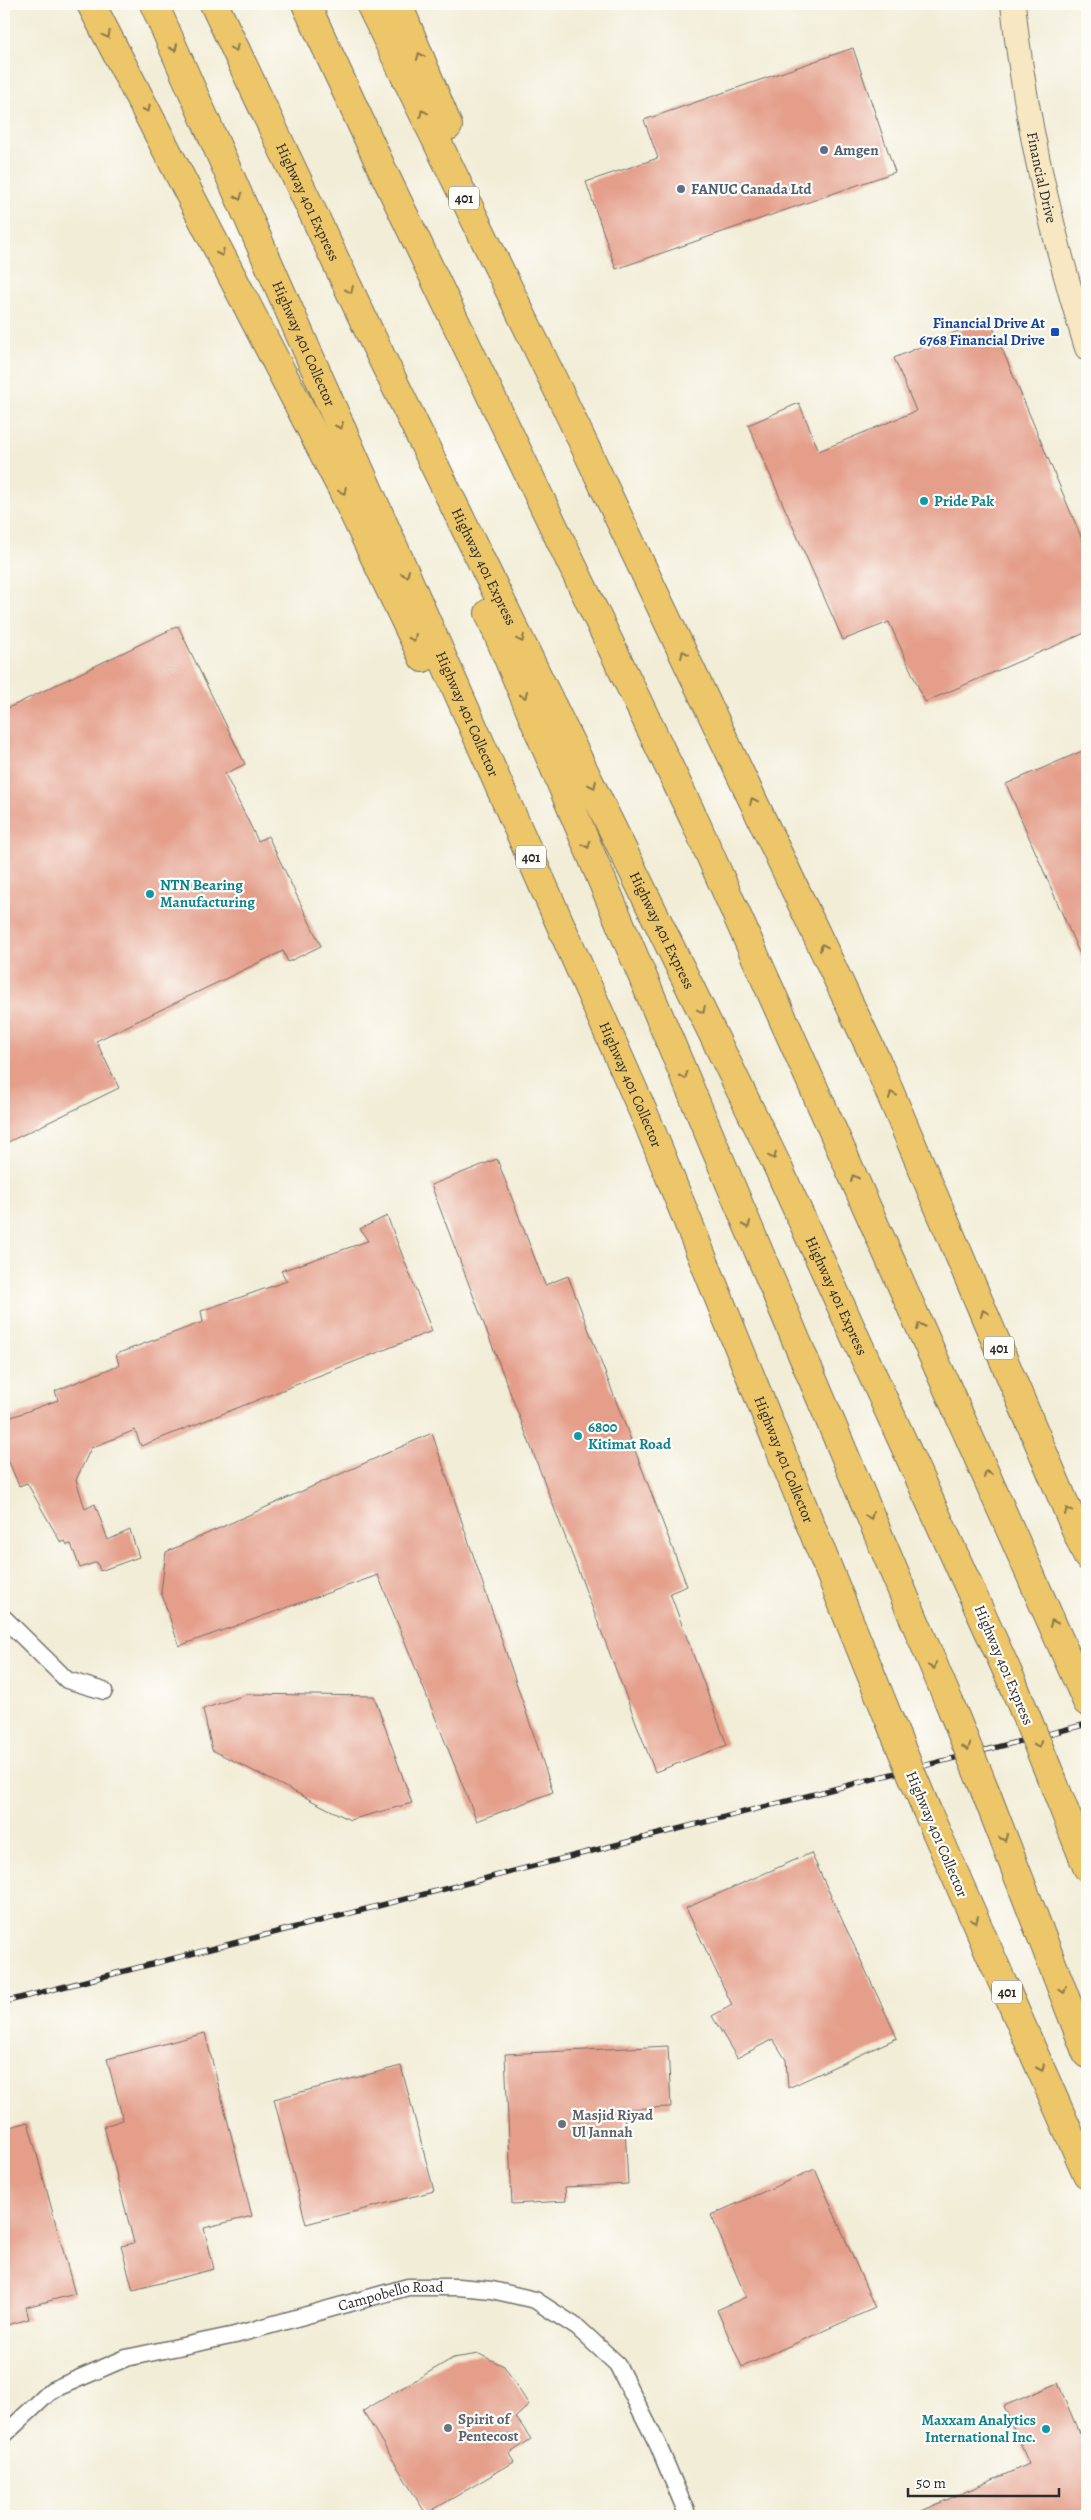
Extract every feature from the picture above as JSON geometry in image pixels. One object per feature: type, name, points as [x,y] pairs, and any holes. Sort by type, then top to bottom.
[{"type":"highway","points":[[91,4],[341,487],[648,1123]]},
{"type":"highway","name":"Highway 401 Collector","points":[[154,4],[648,1123],[888,1719],[1087,2174]]},
{"type":"highway","name":"Highway 401 Express","points":[[214,4],[376,344],[776,1163],[1013,1684],[1087,1867]]},
{"type":"highway","points":[[306,4],[387,180],[694,819],[1087,1702]]},
{"type":"highway","name":"401","points":[[370,4],[559,392],[878,1062],[1087,1556]]},
{"type":"highway","points":[[398,4],[559,392]]},
{"type":"highway","points":[[376,344],[949,1702],[1087,2054]]},
{"type":"street","name":"Financial Drive","points":[[1013,4],[1029,123],[1041,184],[1061,264],[1087,348]]},
{"type":"street","points":[[4,1618],[66,1680],[104,1691]]},
{"type":"street","name":"Campobello Road","points":[[4,2435],[52,2390],[126,2358],[235,2334],[408,2287],[458,2287],[492,2290],[535,2300],[578,2328],[616,2364],[658,2445],[688,2516]]},
{"type":"building","points":[[853,48],[895,172],[616,269],[586,182],[658,158],[644,120]]},
{"type":"building","name":"Pride Pak","points":[[989,318],[1087,551],[1087,632],[925,702],[889,622],[843,640],[748,425],[799,403],[819,451],[916,411],[894,358]]},
{"type":"building","name":"NTN Bearing Manufacturing","points":[[178,626],[245,764],[225,774],[258,841],[268,836],[321,946],[288,962],[283,951],[96,1041],[119,1088],[4,1144],[4,710]]},
{"type":"building","points":[[1087,749],[1087,971],[1006,784]]},
{"type":"building","name":"6800 Kitimat Road","points":[[497,1159],[545,1285],[568,1276],[687,1586],[670,1593],[727,1745],[655,1772],[431,1185]]},
{"type":"building","points":[[387,1216],[432,1331],[141,1446],[135,1430],[91,1448],[76,1480],[85,1509],[95,1504],[108,1540],[130,1530],[139,1557],[100,1571],[97,1562],[80,1568],[71,1544],[67,1545],[65,1541],[61,1543],[27,1483],[19,1486],[4,1450],[4,1428],[9,1418],[58,1400],[55,1391],[119,1365],[116,1354],[203,1322],[201,1311],[287,1281],[281,1271],[368,1241],[360,1229]]},
{"type":"building","points":[[432,1433],[553,1792],[477,1821],[378,1575],[179,1646],[161,1592],[166,1552]]},
{"type":"building","points":[[248,1694],[374,1696],[412,1803],[350,1820],[212,1750],[203,1709]]},
{"type":"building","points":[[811,1853],[897,2038],[788,2088],[786,2060],[773,2039],[737,2058],[712,2016],[732,2005],[686,1908]]},
{"type":"building","points":[[205,2033],[252,2216],[204,2228],[214,2269],[133,2290],[121,2246],[134,2243],[104,2126],[123,2120],[107,2059]]},
{"type":"building","name":"Masjid Riyad Ul Jannah","points":[[668,2046],[671,2107],[624,2109],[628,2184],[565,2187],[566,2201],[512,2204],[505,2054]]},
{"type":"building","points":[[401,2066],[434,2191],[306,2224],[274,2099]]},
{"type":"building","points":[[28,2122],[75,2294],[26,2307],[29,2319],[4,2326],[4,2129]]},
{"type":"building","points":[[815,2169],[875,2308],[742,2367],[717,2310],[746,2297],[711,2215]]},
{"type":"building","name":"Spirit of Pentecost","points":[[479,2354],[504,2366],[529,2405],[516,2417],[531,2439],[509,2454],[514,2462],[426,2514],[363,2411],[453,2358]]},
{"type":"building","name":"Maxxam Analytics International Inc.","points":[[1058,2383],[1087,2452],[1087,2516],[910,2516],[1029,2464],[1004,2406]]},
{"type":"railway","points":[[4,2002],[1087,1724]]},
{"type":"place","name":"Amgen","points":[[824,150]]},
{"type":"place","name":"FANUC Canada Ltd","points":[[681,189]]},
{"type":"place","name":"Financial Drive At 6768 Financial Drive","points":[[1055,332]]},
{"type":"place","name":"Pride Pak","points":[[924,501]]},
{"type":"place","name":"NTN Bearing Manufacturing","points":[[150,894]]},
{"type":"place","name":"6800 Kitimat Road","points":[[578,1436]]},
{"type":"place","name":"Masjid Riyad Ul Jannah","points":[[562,2124]]},
{"type":"place","name":"Spirit of Pentecost","points":[[448,2428]]},
{"type":"place","name":"Maxxam Analytics International Inc.","points":[[1046,2429]]}]
